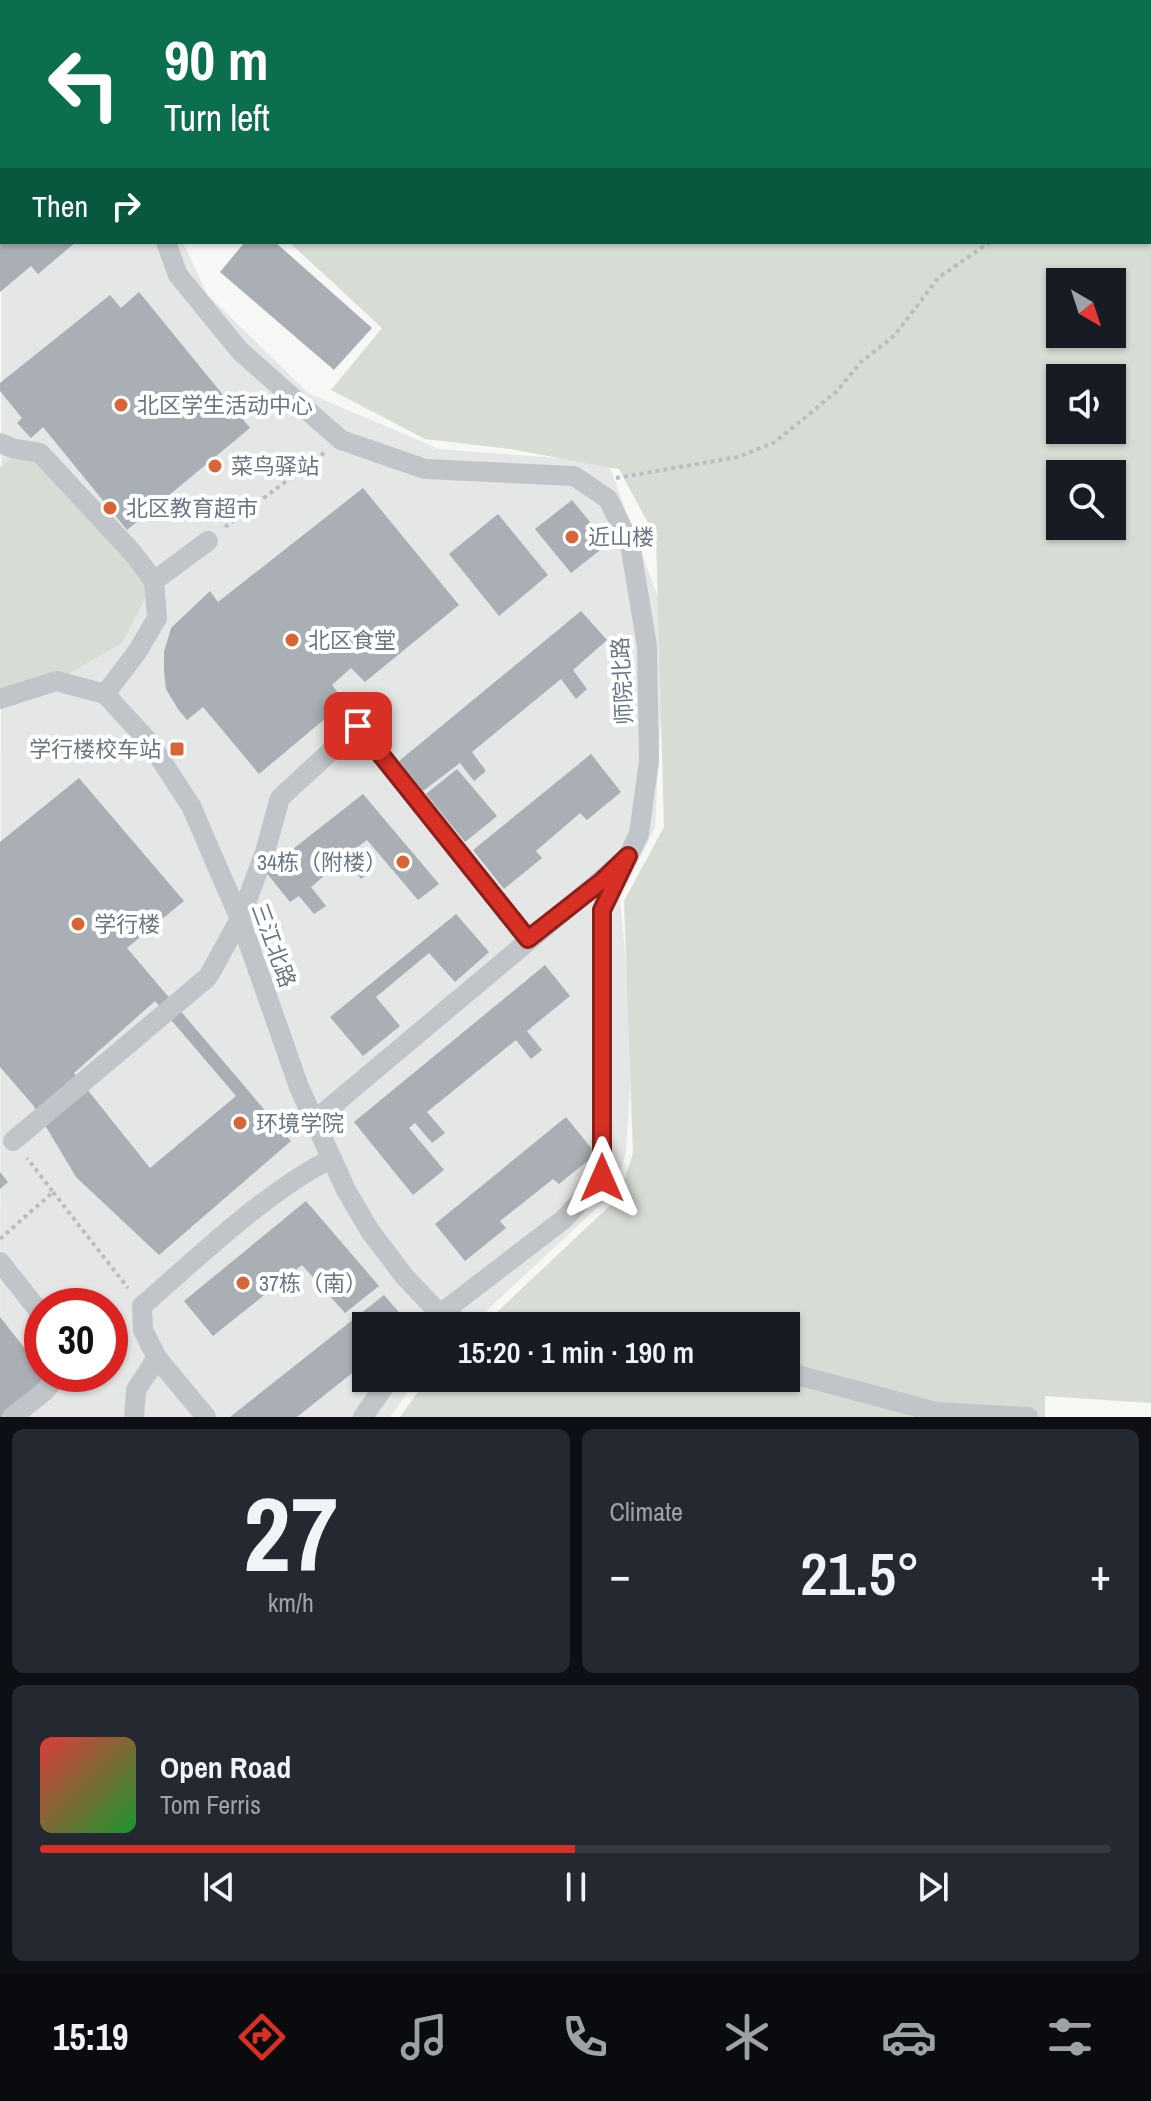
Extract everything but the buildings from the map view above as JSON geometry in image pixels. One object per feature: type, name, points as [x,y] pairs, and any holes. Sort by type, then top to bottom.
[{"type":"street","name":"师院北路","points":[[167,244],[178,275],[240,351],[341,440],[425,469],[574,476],[608,499],[630,544],[647,646],[649,761],[639,834],[602,910],[602,1178],[564,1219],[445,1312]]},
{"type":"street","points":[[0,443],[40,453],[132,552],[154,581],[157,618],[137,652],[105,694],[56,681],[0,699]]},
{"type":"street","points":[[154,581],[208,541]]},
{"type":"street","name":"三江北路","points":[[105,694],[150,743],[191,806],[240,919],[299,1087],[332,1158],[370,1231],[429,1312]]},
{"type":"street","points":[[13,1141],[208,977],[240,919],[265,852],[280,798],[358,726],[528,939]]},
{"type":"street","points":[[315,1120],[628,856]]},
{"type":"street","points":[[206,1417],[157,1358],[143,1330],[142,1306],[307,1171],[332,1158]]},
{"type":"street","points":[[0,1262],[24,1292]]},
{"type":"street","points":[[134,1417],[136,1390],[157,1358]]},
{"type":"street","points":[[800,1376],[936,1412],[1028,1417]]},
{"type":"street","points":[[12,1417],[44,1392]]},
{"type":"street","points":[[363,1417],[380,1392]]},
{"type":"path","points":[[587,485],[738,457],[775,442],[826,401],[861,362],[895,335],[938,278],[987,244]]},
{"type":"path","points":[[208,541],[341,440]]},
{"type":"path","points":[[13,1141],[142,1306]]},
{"type":"path","points":[[0,1239],[53,1192]]},
{"type":"shaded area","points":[[2,244],[184,244],[207,294],[308,393],[439,449],[608,462],[666,619],[655,828],[620,898],[633,1043],[626,1152],[615,1191],[485,1312],[352,1312],[352,1392],[408,1392],[390,1417],[0,1417]]},
{"type":"shaded area","points":[[291,244],[1151,244],[1151,1403],[1045,1396],[1045,1417],[400,1417],[418,1392],[800,1392],[800,1312],[497,1312],[619,1197],[633,1153],[624,901],[664,827],[656,538],[619,469],[510,449],[425,439],[331,390],[382,328]]},
{"type":"shaded area","points":[[21,450],[40,453],[154,581],[122,643],[56,681],[0,699],[0,467]]},
{"type":"place","name":"北区学生活动中心","points":[[121,405]]},
{"type":"place","name":"菜鸟驿站","points":[[215,466]]},
{"type":"place","name":"北区教育超市","points":[[110,508]]},
{"type":"place","name":"近山楼","points":[[572,537]]},
{"type":"place","name":"北区食堂","points":[[292,640]]},
{"type":"place","name":"学行楼校车站","points":[[177,749]]},
{"type":"place","name":"34栋（附楼）","points":[[403,862]]},
{"type":"place","name":"学行楼","points":[[78,924]]},
{"type":"place","name":"环境学院","points":[[240,1123]]},
{"type":"place","name":"37栋（南）","points":[[243,1283]]},
{"type":"route","points":[[358,726],[528,939],[602,881],[628,856],[602,910],[602,1178]]}]
